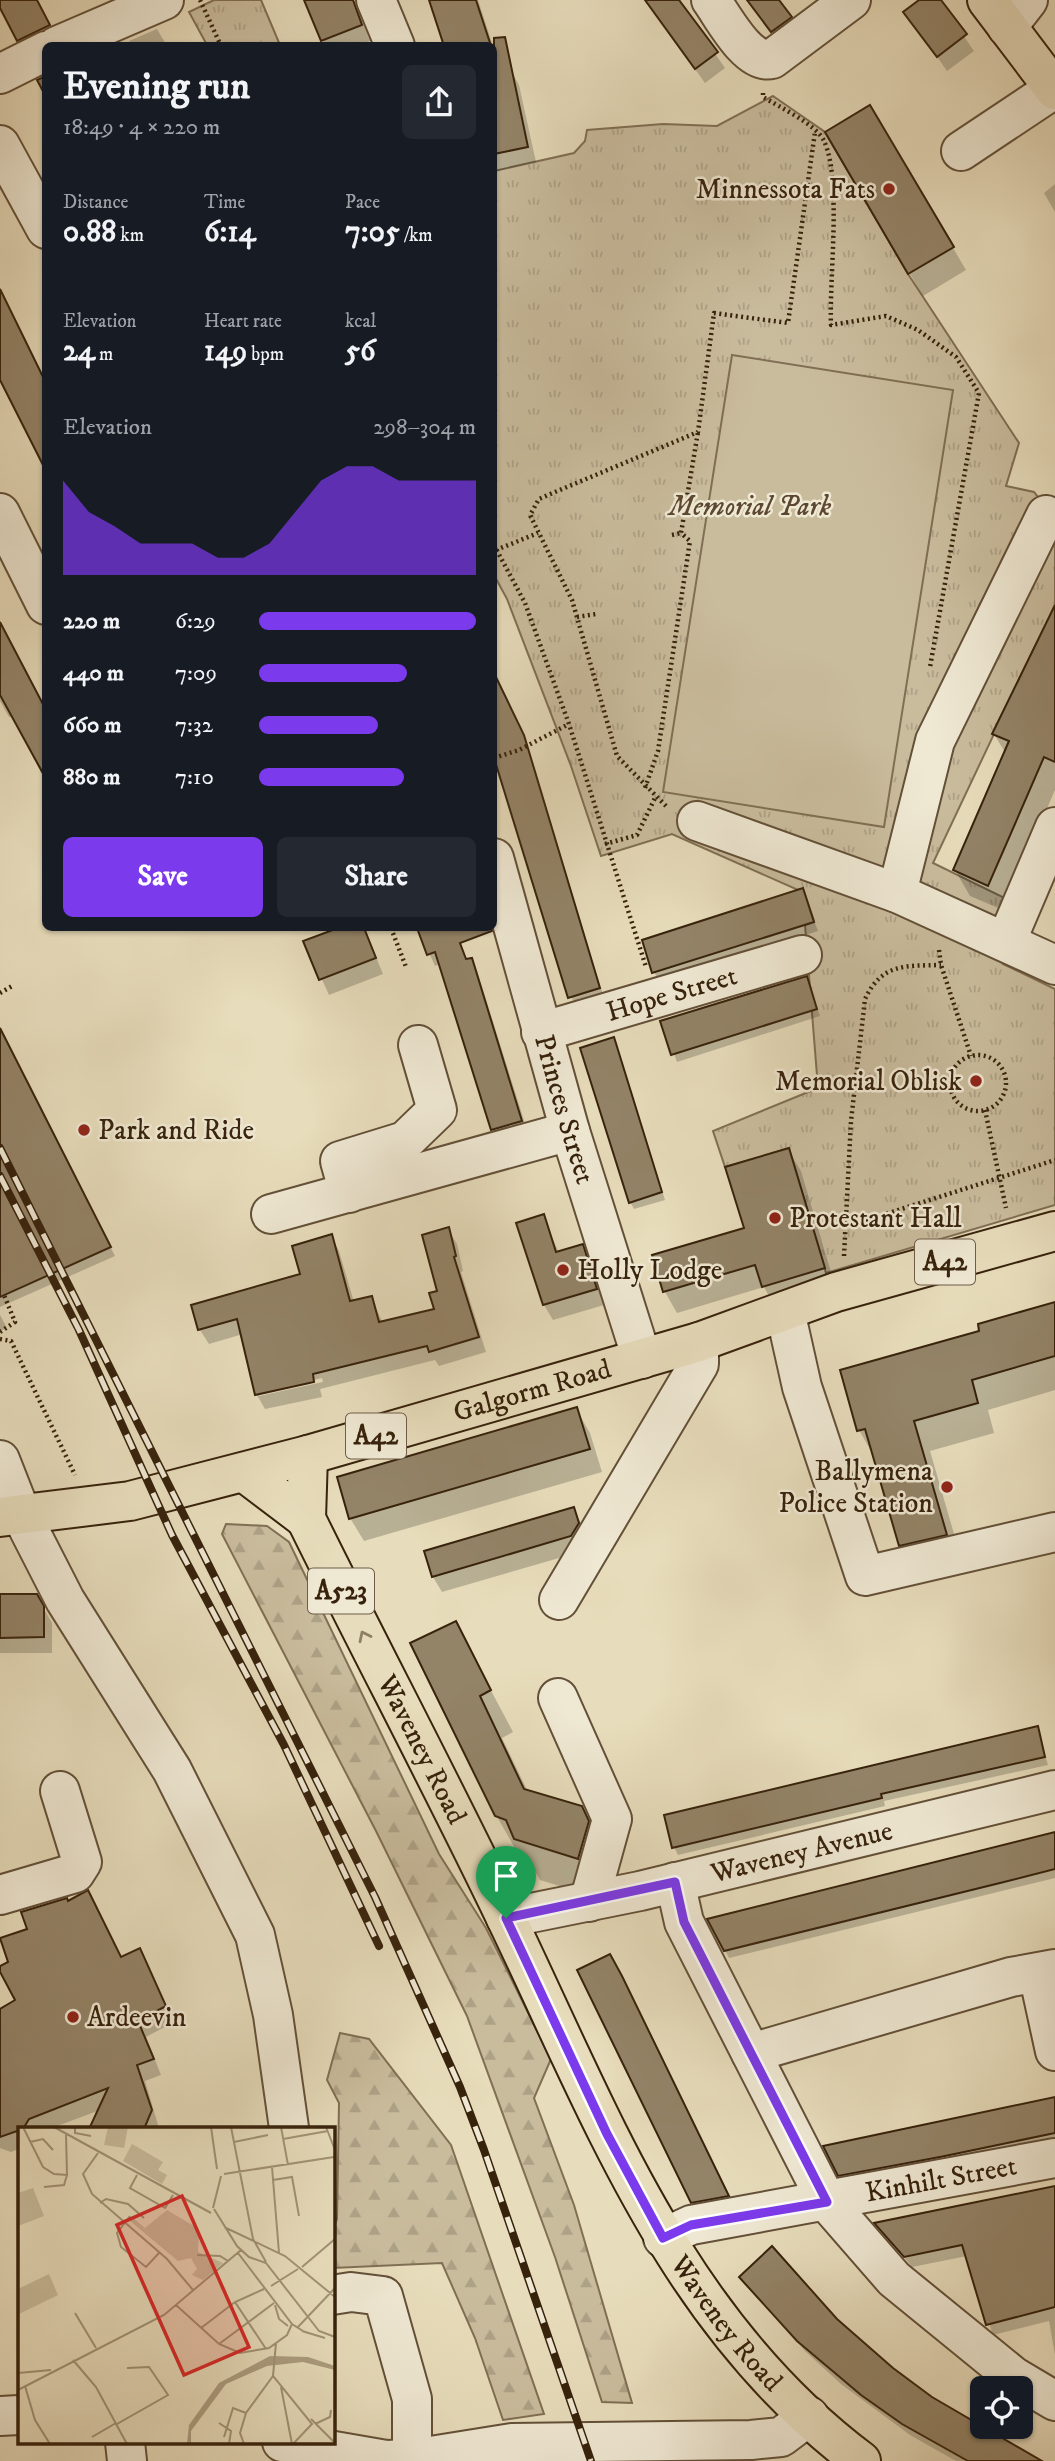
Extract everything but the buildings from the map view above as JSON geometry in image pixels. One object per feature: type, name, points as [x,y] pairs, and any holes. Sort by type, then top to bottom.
[{"type":"main road","points":[[1008,9],[1055,90]]},
{"type":"main road","name":"Galgorm Road","points":[[11,1516],[130,1501],[308,1455],[699,1342],[836,1292],[1055,1231]]},
{"type":"main road","name":"Waveney Road","points":[[306,1519],[308,1455]]},
{"type":"main road","name":"Waveney Road","points":[[244,1472],[306,1519],[506,1918],[607,2134],[663,2238],[734,2339],[809,2416],[861,2461]]},
{"type":"street","points":[[80,30],[164,0]]},
{"type":"street","points":[[376,0],[394,42]]},
{"type":"street","points":[[711,0],[751,55],[762,61],[772,59],[836,5]]},
{"type":"street","points":[[0,74],[42,53]]},
{"type":"street","points":[[961,151],[1055,90]]},
{"type":"street","points":[[0,145],[42,222]]},
{"type":"street","points":[[0,513],[42,597]]},
{"type":"street","points":[[897,893],[935,741],[1046,515]]},
{"type":"street","points":[[697,821],[897,893],[1055,965]]},
{"type":"street","points":[[1006,942],[1055,828]]},
{"type":"street","name":"Princes Street","points":[[497,869],[570,1131],[642,1359]]},
{"type":"street","name":"Hope Street","points":[[541,1031],[802,955]]},
{"type":"street","points":[[349,1193],[340,1161],[405,1141],[437,1110],[418,1045]]},
{"type":"street","points":[[271,1214],[570,1131]]},
{"type":"street","points":[[785,1311],[802,1387],[865,1576],[1055,1532]]},
{"type":"street","points":[[559,1600],[699,1364],[699,1342]]},
{"type":"street","points":[[0,1460],[11,1516],[172,1770],[255,1936],[273,2015],[289,2127]]},
{"type":"street","points":[[558,1698],[611,1819],[589,1902]]},
{"type":"street","name":"Waveney Avenue","points":[[506,1918],[675,1882],[1055,1790]]},
{"type":"street","points":[[0,1895],[75,1873],[82,1862],[60,1791]]},
{"type":"street","points":[[675,1882],[684,1922],[827,2202],[894,2279],[1013,2376],[1055,2401]]},
{"type":"street","points":[[751,2053],[1012,1977],[1047,1971],[1055,2051]]},
{"type":"street","name":"Kinhilt Street","points":[[663,2238],[691,2225],[1055,2158]]},
{"type":"street","points":[[334,2295],[351,2292],[383,2296],[412,2399],[395,2460]]},
{"type":"street","points":[[0,2416],[18,2415]]},
{"type":"street","points":[[293,2444],[395,2460],[512,2443],[775,2437],[797,2427],[809,2416]]},
{"type":"path","points":[[200,0],[219,42]]},
{"type":"path","points":[[762,61],[763,97],[824,140],[833,187],[831,325],[886,316],[918,330],[956,357],[979,393],[928,676]]},
{"type":"path","points":[[681,533],[714,313],[788,323],[816,132]]},
{"type":"path","points":[[697,821],[671,810],[654,798],[617,756],[572,600],[530,514],[539,499],[698,432]]},
{"type":"path","points":[[497,547],[538,533]]},
{"type":"path","points":[[673,535],[681,533]]},
{"type":"path","points":[[645,788],[658,751],[690,541],[681,533]]},
{"type":"path","points":[[497,552],[525,603],[569,724],[656,998]]},
{"type":"path","points":[[577,617],[596,614]]},
{"type":"path","points":[[497,757],[519,750],[569,724]]},
{"type":"path","points":[[605,844],[637,835],[654,798]]},
{"type":"path","points":[[938,911],[942,965],[971,1056]]},
{"type":"path","points":[[392,931],[406,967]]},
{"type":"path","points":[[844,1261],[851,1121],[865,999],[873,982],[887,971],[902,967],[942,965]]},
{"type":"path","points":[[0,993],[14,985]]},
{"type":"path","points":[[971,1056],[981,1056],[998,1064],[1005,1081],[1000,1099],[985,1110],[968,1109],[954,1099],[951,1091],[952,1073],[962,1060],[971,1056]]},
{"type":"path","points":[[985,1110],[1008,1215]]},
{"type":"path","points":[[845,1227],[1055,1160]]},
{"type":"path","points":[[0,1332],[15,1322],[4,1295]]},
{"type":"path","points":[[0,1339],[11,1341],[66,1453],[88,1508]]},
{"type":"green space","points":[[214,0],[261,0],[279,42],[205,42],[189,12]]},
{"type":"green space","name":"Memorial Park","points":[[773,96],[825,132],[908,274],[1019,443],[1006,486],[1034,492],[1055,519],[1055,605],[933,863],[1027,909],[1003,964],[1055,989],[1055,1205],[826,1273],[789,1148],[725,1167],[713,1131],[818,1088],[805,925],[814,921],[803,889],[798,890],[672,834],[601,856],[571,766],[507,599],[497,581],[497,170],[574,153],[585,141],[587,130],[663,124],[717,126]]},
{"type":"green space","points":[[732,355],[953,390],[884,827],[663,792]]},
{"type":"green space","points":[[226,1524],[267,1526],[289,1542],[439,1854],[486,1928],[551,2059],[534,2098],[574,2205],[632,2403],[602,2402],[555,2257],[467,2016],[376,1831],[222,1534]]},
{"type":"green space","points":[[340,2033],[369,2039],[451,2145],[544,2414],[503,2420],[475,2338],[442,2263],[334,2268],[339,2103],[327,2080]]},
{"type":"railway","points":[[0,1148],[375,1897],[460,2087],[591,2461]]},
{"type":"railway","points":[[0,1176],[79,1330],[172,1535],[284,1745],[379,1946]]},
{"type":"place","name":"Minnessota Fats","points":[[889,189]]},
{"type":"place","name":"Memorial Oblisk","points":[[976,1081]]},
{"type":"place","name":"Park and Ride","points":[[84,1130]]},
{"type":"place","name":"Protestant Hall","points":[[775,1218]]},
{"type":"place","name":"Holly Lodge","points":[[563,1270]]},
{"type":"place","name":"Ballymena Police Station","points":[[947,1487]]},
{"type":"place","name":"Ardeevin","points":[[73,2017]]},
{"type":"route","points":[[675,1882],[684,1922],[827,2202],[691,2225],[663,2238],[607,2134],[506,1918],[675,1882]]}]
